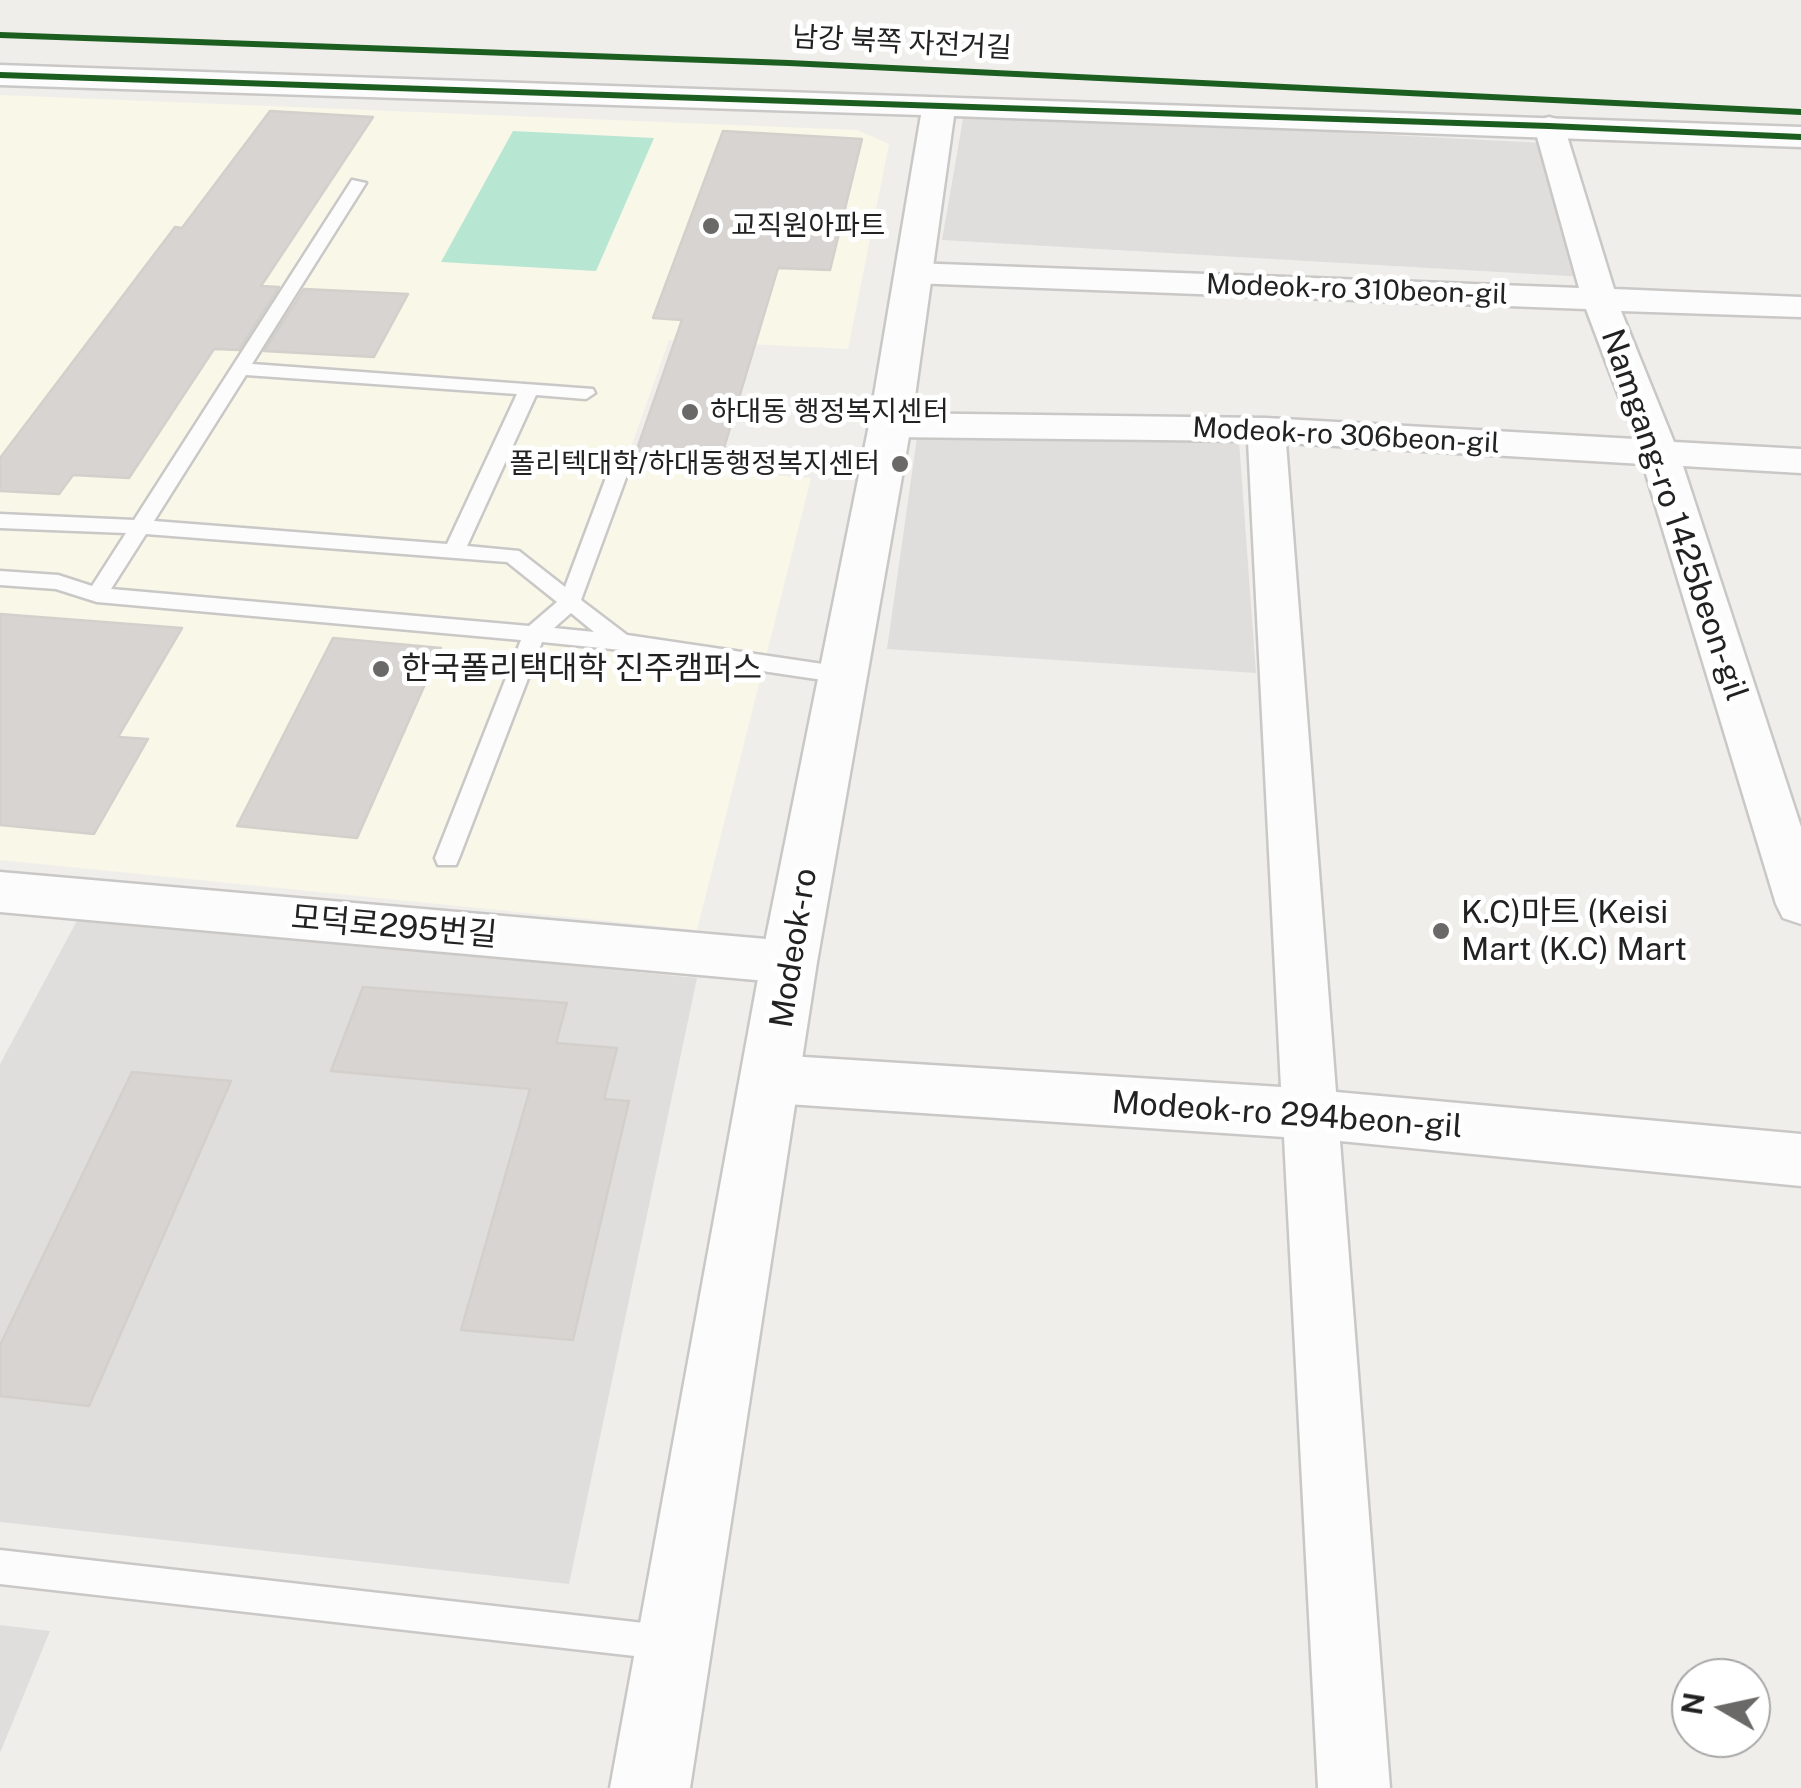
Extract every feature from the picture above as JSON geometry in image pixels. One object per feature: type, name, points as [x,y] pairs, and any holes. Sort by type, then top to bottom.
[{"type":"street","points":[[0,74],[1801,137]]},
{"type":"street","name":"Modeok-ro","points":[[650,1788],[789,962],[890,425],[939,108]]},
{"type":"street","name":"Namgang-ro 1425beon-gil","points":[[1549,126],[1599,298],[1659,453],[1801,904]]},
{"type":"street","name":"Modeok-ro 310beon-gil","points":[[913,274],[1801,307]]},
{"type":"street","name":"Modeok-ro 306beon-gil","points":[[890,425],[1266,430],[1801,461]]},
{"type":"street","points":[[1266,430],[1354,1788]]},
{"type":"street","name":"모덕로295번길","points":[[0,892],[789,962]]},
{"type":"street","name":"Modeok-ro 294beon-gil","points":[[772,1079],[1312,1114],[1801,1160]]},
{"type":"lane","points":[[97,596],[358,183]]},
{"type":"lane","points":[[240,369],[586,393]]},
{"type":"lane","points":[[454,552],[529,388]]},
{"type":"lane","points":[[447,858],[534,634],[570,602],[617,474]]},
{"type":"lane","points":[[0,521],[140,527],[512,556],[621,642]]},
{"type":"lane","points":[[0,578],[58,582],[97,596],[621,642],[843,675]]},
{"type":"lane","points":[[0,1567],[675,1644]]},
{"type":"shaded area","name":"한국폴리택대학 진주캠퍼스","points":[[0,95],[857,130],[889,144],[848,349],[669,340],[625,464],[811,478],[697,930],[0,860]]},
{"type":"shaded area","points":[[964,113],[1544,143],[1586,277],[942,240]]},
{"type":"shaded area","points":[[919,423],[1239,441],[1256,673],[887,649]]},
{"type":"shaded area","points":[[79,917],[697,978],[569,1584],[0,1522],[0,1064]]},
{"type":"shaded area","points":[[0,1625],[50,1631],[0,1753]]},
{"type":"green space","points":[[513,131],[654,138],[596,271],[441,262]]},
{"type":"building","points":[[270,111],[373,117],[261,286],[279,287],[239,350],[214,349],[129,478],[73,475],[59,494],[0,491],[0,458],[175,227],[182,228]]},
{"type":"building","points":[[723,131],[862,139],[830,270],[778,268],[721,458],[636,452],[682,320],[653,318]]},
{"type":"building","points":[[304,289],[408,294],[374,357],[264,351]]},
{"type":"building","points":[[0,614],[182,628],[118,737],[148,739],[94,834],[0,825]]},
{"type":"building","points":[[333,638],[441,648],[357,838],[237,826]]},
{"type":"building","points":[[363,987],[567,1003],[556,1043],[617,1048],[604,1099],[629,1101],[573,1340],[461,1330],[530,1089],[331,1071]]},
{"type":"building","points":[[132,1072],[231,1081],[89,1406],[0,1396],[0,1345]]},
{"type":"cycle path","name":"남강 북쪽 자전거길","points":[[0,35],[789,63],[1801,112]]},
{"type":"cycle path","points":[[0,75],[1801,137]]},
{"type":"place","name":"교직원아파트","points":[[711,226]]},
{"type":"place","name":"하대동 행정복지센터","points":[[690,412]]},
{"type":"place","name":"폴리텍대학/하대동행정복지센터","points":[[900,464]]},
{"type":"place","name":"한국폴리택대학 진주캠퍼스","points":[[381,669]]},
{"type":"place","name":"K.C)마트 (Keisi Mart (K.C) Mart","points":[[1441,931]]}]
